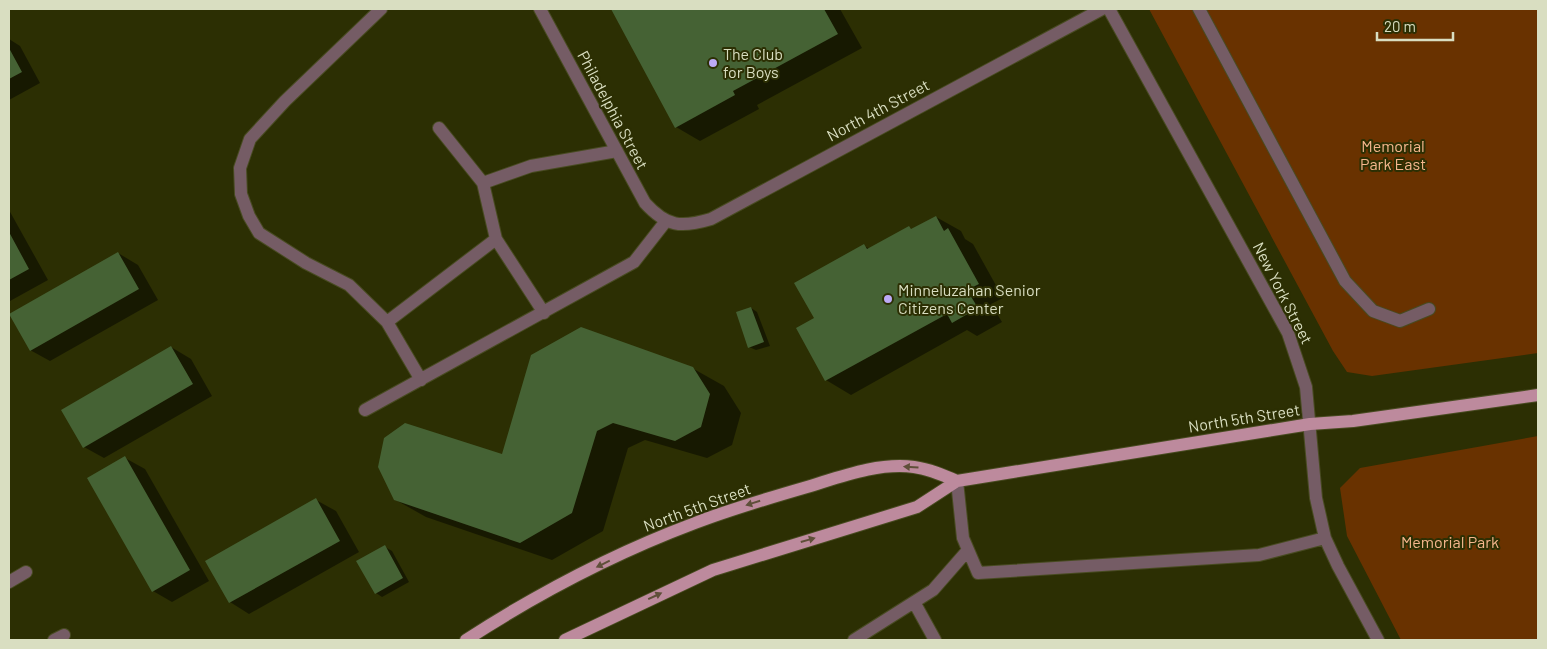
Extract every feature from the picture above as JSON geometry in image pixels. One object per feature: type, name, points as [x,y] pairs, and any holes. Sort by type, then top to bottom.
[{"type":"main road","name":"North 5th Street","points":[[564,640],[713,570],[917,507],[957,481],[1310,424],[1353,421],[1538,395]]},
{"type":"main road","name":"North 5th Street","points":[[466,640],[545,592],[631,550],[694,522],[752,503],[836,478],[884,467],[914,466],[933,471],[957,481]]},
{"type":"street","points":[[381,9],[284,100],[250,139],[240,168],[241,194],[249,216],[259,233],[299,259],[349,285],[387,322],[421,380]]},
{"type":"street","name":"Philadelphia Street","points":[[540,9],[645,203],[666,221]]},
{"type":"street","name":"North 4th Street","points":[[666,221],[679,225],[695,224],[711,218],[1102,9]]},
{"type":"street","name":"New York Street","points":[[1109,9],[1288,333],[1306,387],[1316,498],[1325,538],[1378,640]]},
{"type":"street","points":[[1199,9],[1345,281],[1373,311],[1400,321],[1429,309]]},
{"type":"street","points":[[439,128],[483,183],[496,239],[544,313]]},
{"type":"street","points":[[483,183],[531,166],[617,151]]},
{"type":"street","points":[[365,410],[634,262],[666,221]]},
{"type":"street","points":[[387,322],[496,239]]},
{"type":"street","points":[[957,481],[963,538],[978,573],[1260,556],[1325,538]]},
{"type":"street","points":[[854,640],[933,590],[968,550]]},
{"type":"street","points":[[9,582],[26,572]]},
{"type":"street","points":[[914,602],[935,640]]},
{"type":"green space","name":"Memorial Park East","points":[[1149,9],[1538,9],[1538,353],[1372,376],[1347,372],[1333,351]]},
{"type":"green space","name":"Memorial Park","points":[[1538,436],[1538,640],[1401,640],[1347,536],[1340,488],[1360,468]]},
{"type":"building","name":"The Club for Boys","points":[[611,9],[824,9],[838,34],[733,91],[735,95],[675,128]]},
{"type":"building","points":[[9,48],[22,72],[9,79]]},
{"type":"building","name":"Minneluzahan Senior Citizens Center","points":[[936,216],[944,231],[948,228],[979,284],[967,290],[978,308],[952,323],[947,314],[825,381],[796,328],[814,318],[794,283],[864,244],[867,249],[909,226],[911,229]]},
{"type":"building","points":[[9,232],[29,269],[9,280]]},
{"type":"building","points":[[118,252],[139,289],[30,351],[9,314]]},
{"type":"building","points":[[751,307],[764,342],[748,348],[736,312]]},
{"type":"building","points":[[581,327],[693,367],[710,394],[701,427],[675,441],[613,423],[597,431],[572,513],[520,543],[394,500],[378,467],[384,438],[405,423],[502,454],[531,355]]},
{"type":"building","points":[[171,346],[193,384],[83,448],[61,410]]},
{"type":"building","points":[[125,456],[190,570],[152,592],[87,478]]},
{"type":"building","points":[[316,498],[340,541],[229,603],[205,561]]},
{"type":"building","points":[[385,545],[403,578],[375,594],[356,561]]},
{"type":"place","name":"The Club for Boys","points":[[713,63]]},
{"type":"place","name":"Minneluzahan Senior Citizens Center","points":[[888,299]]}]
